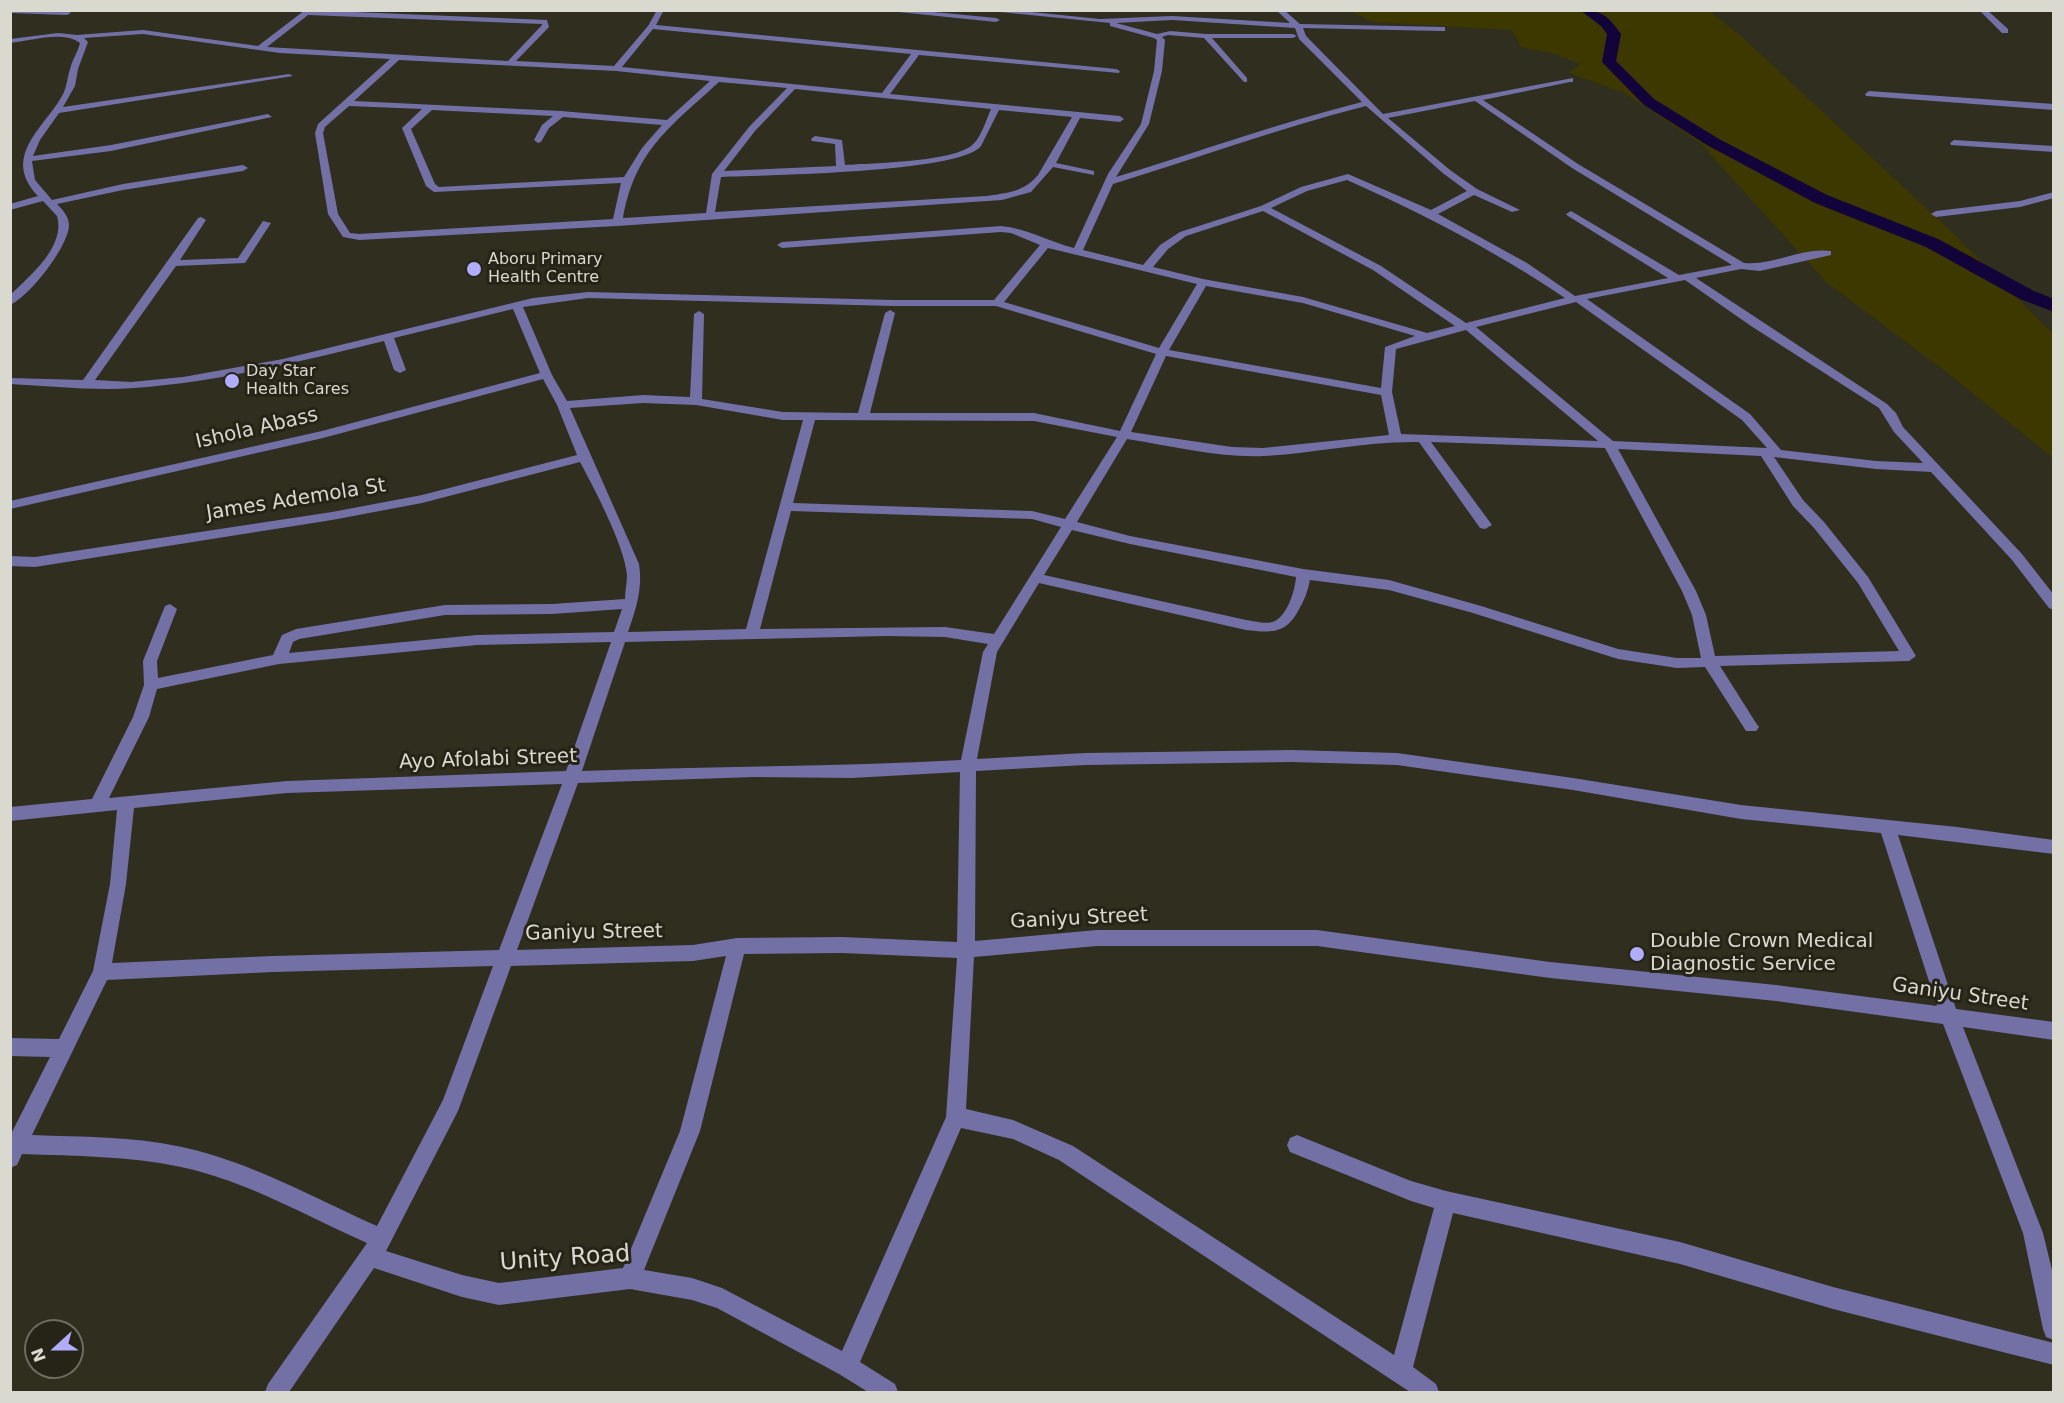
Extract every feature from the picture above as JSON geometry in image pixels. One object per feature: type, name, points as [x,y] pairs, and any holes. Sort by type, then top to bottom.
[{"type":"street","points":[[616,69],[662,10]]},
{"type":"street","points":[[882,10],[992,21],[1065,18]]},
{"type":"street","points":[[983,10],[1100,21],[1172,18],[1298,26],[1442,28]]},
{"type":"street","points":[[1195,10],[1200,19]]},
{"type":"street","points":[[1279,10],[1298,26],[1302,37],[1370,103],[1381,117],[1447,172],[1474,191],[1515,210]]},
{"type":"street","points":[[1982,10],[2005,31]]},
{"type":"street","points":[[10,11],[68,12]]},
{"type":"street","points":[[58,35],[55,30],[68,12]]},
{"type":"street","points":[[260,48],[309,12],[544,22],[546,25],[509,64]]},
{"type":"street","points":[[999,12],[1004,20]]},
{"type":"street","points":[[1100,21],[1157,36],[1179,28],[1180,24],[1172,18]]},
{"type":"street","points":[[1253,24],[1276,36]]},
{"type":"street","points":[[651,27],[1116,71]]},
{"type":"street","points":[[10,41],[58,35],[77,37],[143,32],[260,48],[396,58],[616,69],[1120,119]]},
{"type":"street","points":[[1170,33],[1206,36],[1302,37]]},
{"type":"street","points":[[1078,250],[1110,182],[1145,124],[1158,71],[1161,40],[1157,36]]},
{"type":"street","points":[[1206,36],[1244,80]]},
{"type":"street","points":[[10,302],[44,264],[62,235],[64,223],[61,215],[46,201],[30,178],[28,159],[34,143],[71,86],[75,64],[81,55],[84,42],[77,37]]},
{"type":"street","points":[[885,95],[917,52]]},
{"type":"street","points":[[396,58],[321,126],[319,133],[333,214],[347,235],[359,237],[617,223],[986,199],[1012,195],[1028,190],[1050,164],[1077,116]]},
{"type":"street","points":[[56,111],[289,76]]},
{"type":"street","points":[[617,223],[627,180],[636,163],[670,123],[717,79]]},
{"type":"street","points":[[1381,117],[1479,100],[1570,80]]},
{"type":"street","points":[[710,216],[717,174],[752,129],[794,86]]},
{"type":"street","points":[[1869,94],[2054,107]]},
{"type":"street","points":[[1479,100],[1575,166],[1741,266]]},
{"type":"street","points":[[348,103],[561,114],[670,123]]},
{"type":"street","points":[[1110,182],[1230,145],[1296,121],[1370,103]]},
{"type":"street","points":[[431,106],[406,128],[431,186],[437,190],[627,180]]},
{"type":"street","points":[[717,174],[841,167],[957,156],[976,147],[996,107]]},
{"type":"street","points":[[538,140],[545,127],[561,114]]},
{"type":"street","points":[[28,159],[111,148],[268,117]]},
{"type":"street","points":[[815,140],[839,142],[841,167]]},
{"type":"street","points":[[1954,143],[2054,149]]},
{"type":"street","points":[[1050,164],[1091,172]]},
{"type":"street","points":[[10,207],[243,168]]},
{"type":"street","points":[[787,507],[1032,515],[1068,526],[1304,573],[1389,585],[1476,609],[1618,654],[1677,663],[1698,664],[1709,660],[1910,656],[1863,580],[1819,525],[1798,503],[1758,429],[1732,406],[1575,298],[1523,265],[1431,214],[1348,177],[1304,189],[1263,207],[1183,234],[1164,247],[1146,268]]},
{"type":"street","points":[[1431,214],[1474,191]]},
{"type":"street","points":[[1936,214],[2020,204],[2054,195]]},
{"type":"street","points":[[1263,207],[1370,264],[1466,326],[1582,419],[1609,444],[1689,591],[1699,615],[1709,660],[1751,727]]},
{"type":"street","points":[[1571,214],[1682,278],[1883,406],[1890,413],[1898,429],[2017,557],[2054,605]]},
{"type":"street","points":[[87,384],[201,220]]},
{"type":"street","points":[[173,263],[241,261],[266,223]]},
{"type":"street","points":[[782,245],[1013,230],[1046,244],[1203,282],[1303,300],[1383,320],[1427,336]]},
{"type":"street","points":[[997,303],[1046,244]]},
{"type":"street","points":[[1396,438],[1386,392],[1391,347],[1575,298],[1741,266],[1760,268],[1827,253]]},
{"type":"street","points":[[847,1365],[956,1118],[966,950],[968,766],[990,652],[1124,435],[1162,352],[1203,282]]},
{"type":"street","points":[[10,381],[139,384],[183,380],[283,362],[533,301],[588,295],[893,303],[997,303],[1162,352],[1386,392]]},
{"type":"street","points":[[276,1392],[376,1248],[451,1104],[572,778],[632,603],[634,577],[632,564],[605,498],[584,457],[563,405],[546,375],[517,306]]},
{"type":"street","points":[[863,416],[890,313]]},
{"type":"street","points":[[696,401],[699,314]]},
{"type":"street","points":[[388,336],[400,370]]},
{"type":"street","name":"Ishola Abass","points":[[10,505],[323,434],[546,375]]},
{"type":"street","points":[[563,405],[643,399],[696,401],[766,414],[1034,417],[1124,435],[1232,451],[1263,452],[1396,438],[1609,444],[1772,453],[1876,465],[1936,468]]},
{"type":"street","points":[[752,632],[810,416]]},
{"type":"street","points":[[1424,439],[1485,525]]},
{"type":"street","name":"James Ademola St","points":[[10,561],[34,562],[332,516],[422,499],[584,457]]},
{"type":"street","points":[[1036,578],[1246,625],[1266,627],[1277,626],[1287,620],[1304,587],[1304,573]]},
{"type":"street","points":[[279,659],[287,639],[296,634],[445,610],[552,609],[632,603]]},
{"type":"street","points":[[97,806],[141,717],[151,686],[150,661],[170,609]]},
{"type":"street","points":[[151,686],[279,659],[477,640],[752,632],[933,632],[997,640]]},
{"type":"street","name":"Ayo Afolabi Street","points":[[10,814],[287,787],[754,771],[852,772],[1086,759],[1292,756],[1397,759],[1573,784],[1740,813],[1977,837]]},
{"type":"street","points":[[15,1151],[102,972],[118,884],[126,804]]},
{"type":"street","points":[[1887,827],[1949,1015],[2032,1233],[2054,1329]]},
{"type":"street","points":[[1977,837],[2054,837]]},
{"type":"street","points":[[1977,837],[2054,847]]},
{"type":"street","name":"Ganiyu Street","points":[[102,972],[273,964],[693,953],[737,946],[842,945],[966,950],[1096,938],[1317,938],[1550,970],[1776,993],[2054,1031]]},
{"type":"street","points":[[630,1278],[690,1131],[737,946]]},
{"type":"street","points":[[10,1047],[66,1048]]},
{"type":"street","points":[[956,1118],[1002,1125],[1029,1134],[1066,1153],[1401,1372],[1428,1392]]},
{"type":"street","points":[[1298,1145],[1411,1191],[1446,1202],[1680,1253],[1833,1298],[2054,1354]]},
{"type":"street","name":"Unity Road","points":[[15,1151],[121,1149],[165,1154],[204,1163],[238,1176],[376,1248],[462,1286],[499,1294],[630,1278],[692,1289],[722,1299],[847,1365],[887,1392]]},
{"type":"street","points":[[1401,1372],[1446,1202]]},
{"type":"shaded area","points":[[1351,11],[1709,11],[1741,36],[1953,233],[2053,334],[2053,458],[1954,378],[1826,282],[1700,143],[1624,93],[1569,73],[1580,64],[1552,53],[1521,47],[1512,30],[1372,22]]},
{"type":"waterway","points":[[1586,10],[1606,23],[1614,34],[1609,62],[1649,102],[1713,142],[1821,199],[1932,243],[2027,295],[2054,306]]},
{"type":"place","name":"Aboru Primary Health Centre","points":[[474,269]]},
{"type":"place","name":"Day Star Health Cares","points":[[232,381]]},
{"type":"place","name":"Double Crown Medical Diagnostic Service","points":[[1637,954]]}]
